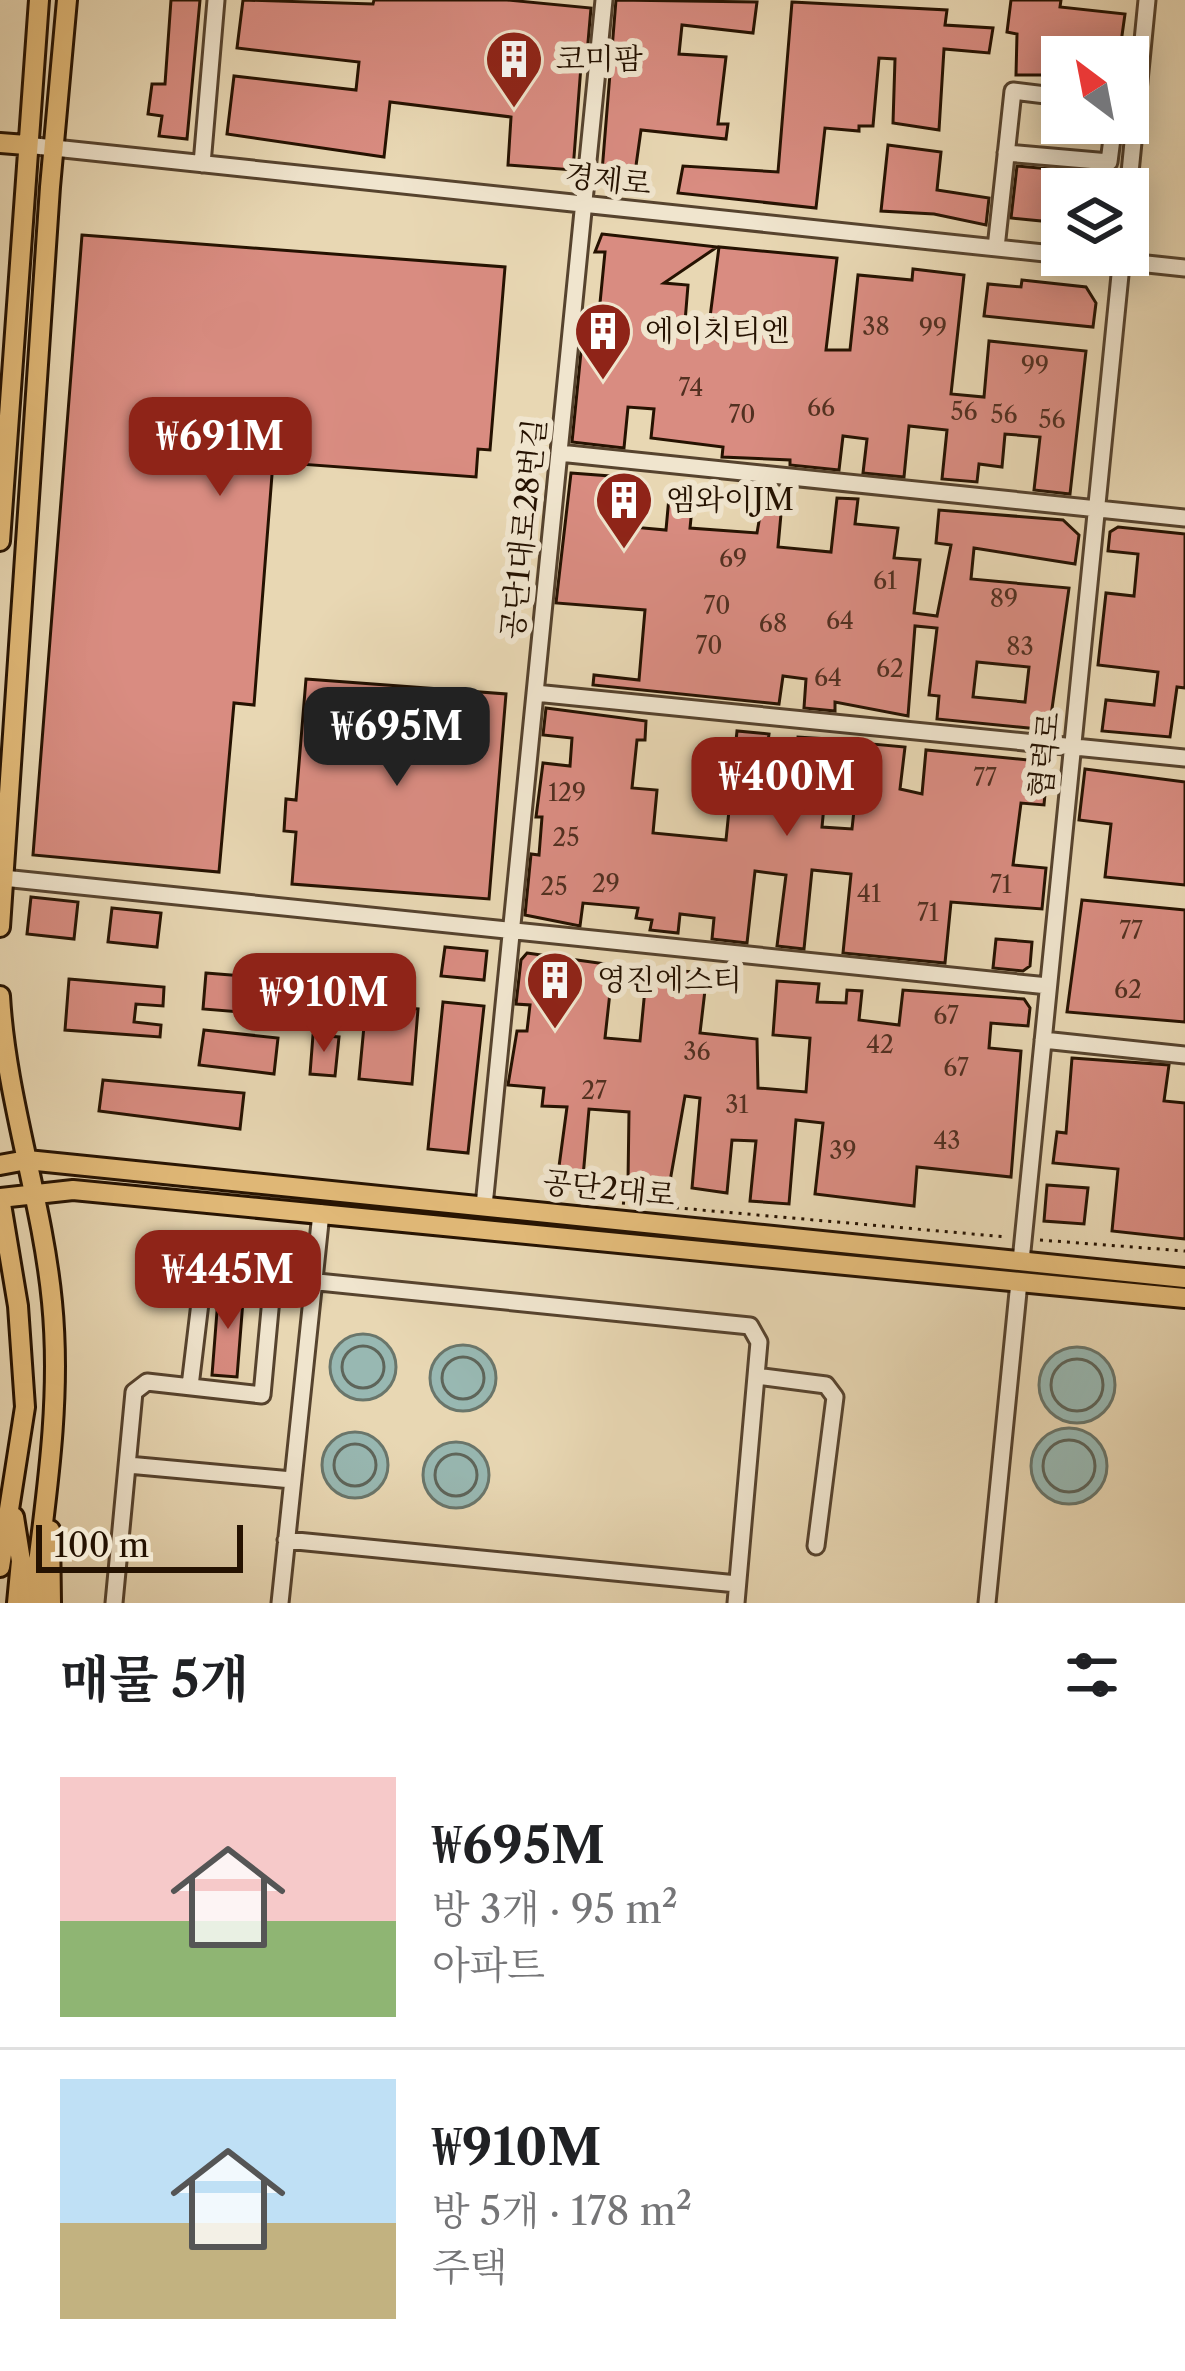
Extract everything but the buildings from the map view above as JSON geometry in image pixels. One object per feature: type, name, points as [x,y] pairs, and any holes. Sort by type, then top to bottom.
[{"type":"main road","points":[[0,541],[39,0]]},
{"type":"main road","points":[[0,927],[53,148],[68,0]]},
{"type":"main road","points":[[0,142],[26,145]]},
{"type":"main road","points":[[0,996],[9,1089],[28,1160],[52,1304],[54,1408],[33,1603]]},
{"type":"main road","name":"공단2대로","points":[[0,1165],[28,1160],[1185,1278]]},
{"type":"main road","name":"공단2대로","points":[[0,1198],[73,1190],[1185,1298]]},
{"type":"main road","points":[[0,1198],[18,1306],[25,1407],[0,1567]]},
{"type":"main road","points":[[482,1229],[484,1206]]},
{"type":"main road","points":[[1019,1282],[1021,1261]]},
{"type":"main road","points":[[47,1503],[54,1563],[51,1603]]},
{"type":"main road","points":[[12,1506],[21,1562],[17,1603]]},
{"type":"street","points":[[202,164],[216,0]]},
{"type":"street","name":"공단1대로28번길","points":[[484,1206],[604,0]]},
{"type":"street","points":[[1130,168],[1147,0]]},
{"type":"street","points":[[996,248],[1013,91],[1041,94]]},
{"type":"street","points":[[1006,153],[1109,162],[1111,144]]},
{"type":"street","name":"경제로","points":[[26,145],[1041,252]]},
{"type":"street","name":"경제로","points":[[1149,262],[1185,268]]},
{"type":"street","name":"협력로","points":[[1021,1261],[1119,276]]},
{"type":"street","points":[[559,453],[1185,518]]},
{"type":"street","points":[[535,692],[1185,758]]},
{"type":"street","points":[[3,878],[1048,986]]},
{"type":"street","points":[[1043,1040],[1185,1055]]},
{"type":"street","points":[[280,1603],[321,1213]]},
{"type":"street","points":[[190,1386],[206,1273],[750,1326],[759,1335],[736,1603]]},
{"type":"street","points":[[114,1603],[137,1388],[147,1382],[262,1395],[273,1277]]},
{"type":"street","points":[[987,1603],[1019,1282]]},
{"type":"street","points":[[756,1376],[826,1385],[835,1397],[816,1546]]},
{"type":"street","points":[[128,1465],[292,1480]]},
{"type":"street","points":[[286,1540],[737,1584]]},
{"type":"path","points":[[603,1202],[1185,1251]]},
{"type":"water","points":[[363,1334],[386,1344],[396,1367],[386,1390],[363,1400],[340,1390],[330,1367],[340,1344]]},
{"type":"water","points":[[463,1345],[486,1355],[496,1378],[486,1401],[463,1411],[440,1401],[430,1378],[440,1355]]},
{"type":"water","points":[[1077,1347],[1104,1358],[1115,1385],[1104,1412],[1077,1423],[1050,1412],[1039,1385],[1050,1358]]},
{"type":"water","points":[[1069,1428],[1096,1439],[1107,1466],[1096,1493],[1069,1504],[1042,1493],[1031,1466],[1042,1439]]},
{"type":"water","points":[[355,1432],[378,1442],[388,1465],[378,1488],[355,1498],[332,1488],[322,1465],[332,1442]]},
{"type":"water","points":[[456,1442],[479,1452],[489,1475],[479,1498],[456,1508],[433,1498],[423,1475],[433,1452]]},
{"type":"place","name":"코미팜","points":[[514,110]]},
{"type":"place","name":"에이치티엔","points":[[603,382]]},
{"type":"place","name":"엠와이JM","points":[[624,551]]},
{"type":"place","name":"영진에스티","points":[[555,1031]]}]
